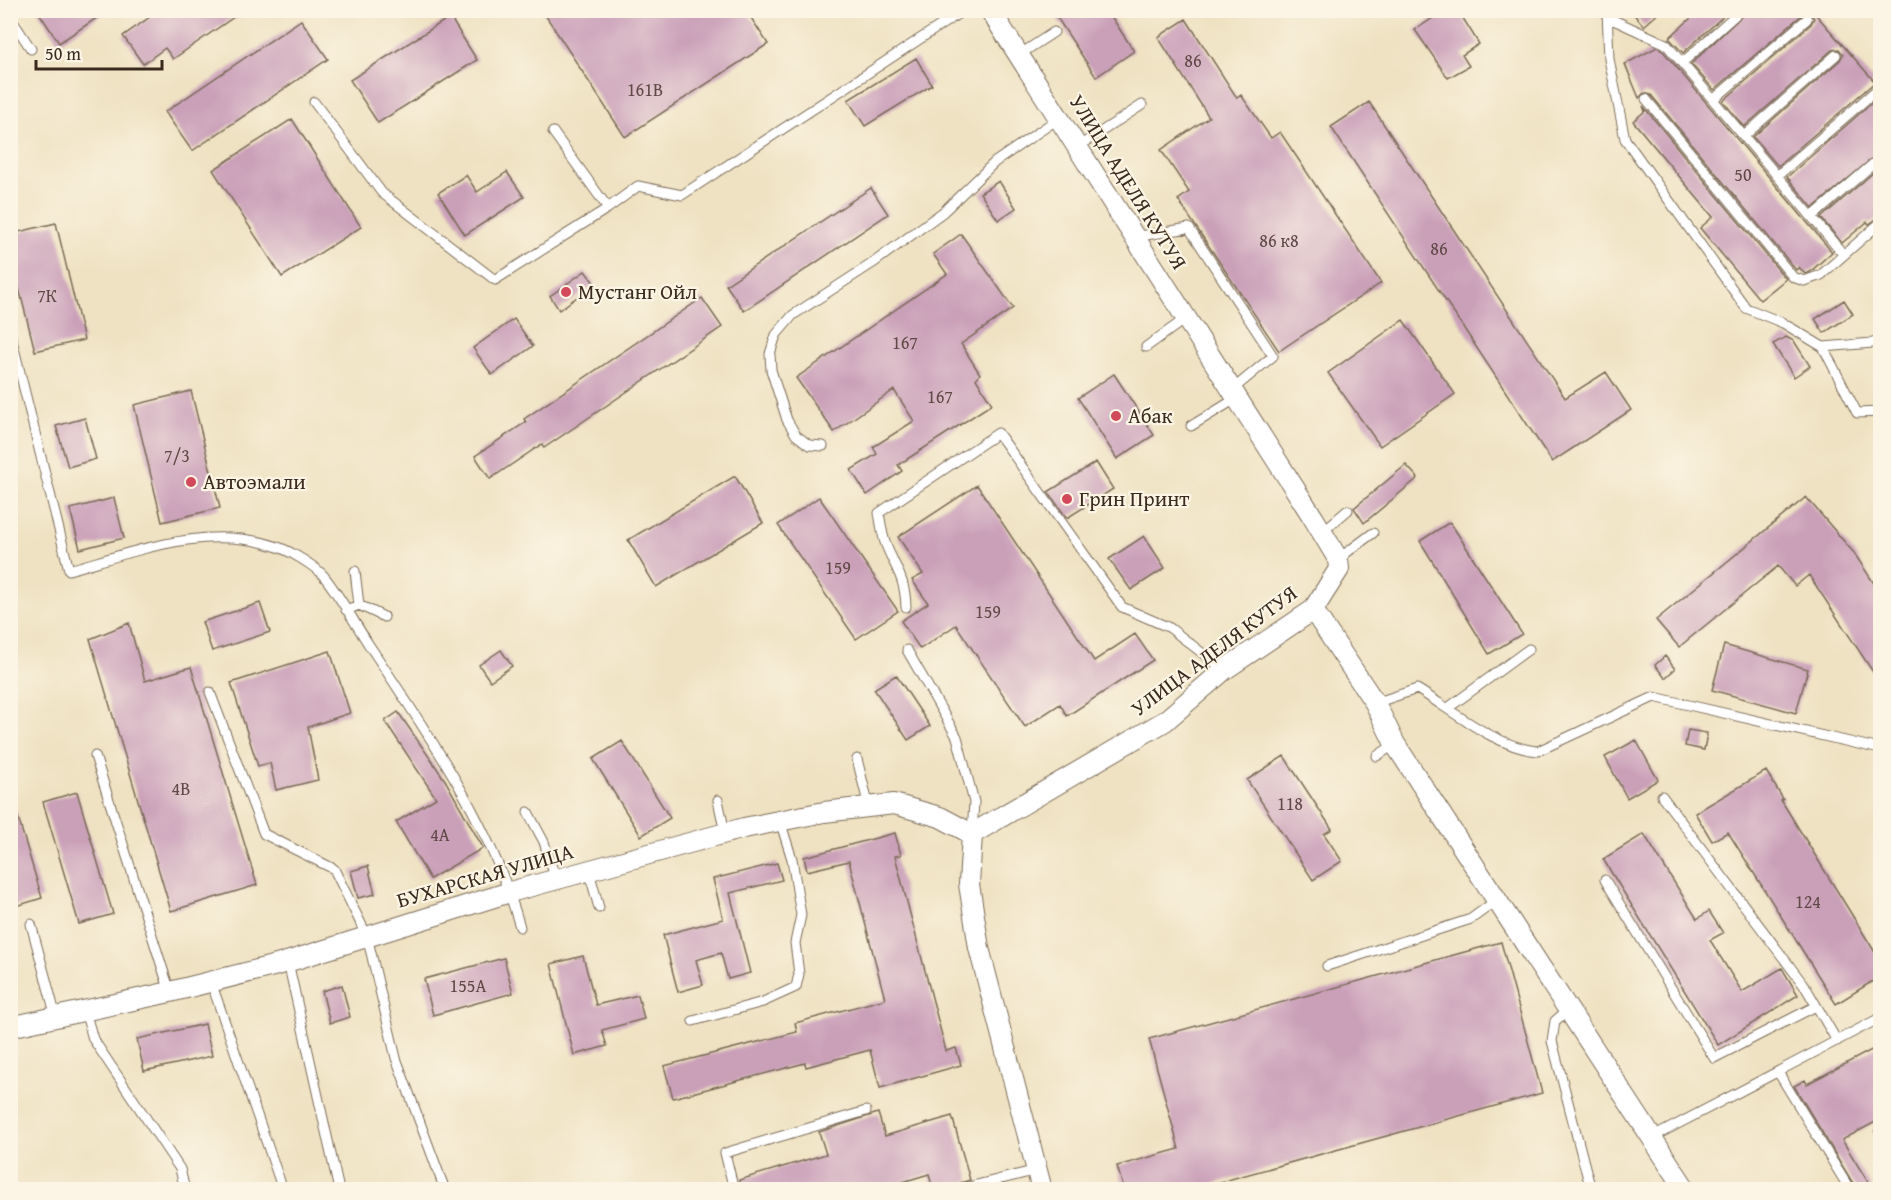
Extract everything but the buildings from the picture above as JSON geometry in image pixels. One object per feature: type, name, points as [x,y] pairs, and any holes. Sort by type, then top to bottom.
[{"type":"street","name":"УЛИЦА АДЕЛЯ КУТУЯ","points":[[972,834],[1165,722],[1224,670],[1313,610],[1340,569],[1338,559],[1322,532],[1235,394],[1185,320],[1079,146],[990,10]]},
{"type":"street","points":[[1313,610],[1375,703],[1395,744],[1686,1190]]},
{"type":"street","name":"БУХАРСКАЯ УЛИЦА","points":[[10,1027],[170,992],[288,962],[510,892],[588,870],[725,833],[824,812],[894,804],[940,817],[972,834]]},
{"type":"street","points":[[972,834],[969,884],[979,948],[1042,1190]]},
{"type":"lane","points":[[314,102],[382,193],[495,279],[608,208],[638,186],[682,195],[964,10]]},
{"type":"lane","points":[[1682,63],[1741,10]]},
{"type":"lane","points":[[1843,254],[1666,44],[1607,14],[1609,59],[1625,139],[1746,308],[1783,323],[1823,347],[1857,413],[1881,412]]},
{"type":"lane","points":[[10,17],[31,49]]},
{"type":"lane","points":[[1713,100],[1807,19]]},
{"type":"lane","points":[[1018,56],[1054,32]]},
{"type":"lane","points":[[1744,136],[1836,55]]},
{"type":"lane","points":[[1777,176],[1881,87]]},
{"type":"lane","points":[[1646,99],[1793,277],[1804,281],[1821,275],[1881,223]]},
{"type":"lane","points":[[1079,146],[1142,105]]},
{"type":"lane","points":[[823,446],[809,445],[796,435],[787,420],[771,370],[770,354],[776,335],[793,315],[873,263],[943,212],[995,162],[1059,118]]},
{"type":"lane","points":[[554,132],[608,208]]},
{"type":"lane","points":[[1812,217],[1881,158]]},
{"type":"lane","points":[[1134,237],[1189,228],[1273,356],[1235,394],[1191,426]]},
{"type":"lane","points":[[1146,347],[1185,320]]},
{"type":"lane","points":[[10,332],[69,570],[176,540],[228,537],[279,547],[321,573],[448,763],[491,847],[510,892],[520,927]]},
{"type":"lane","points":[[1823,347],[1873,343],[1881,340]]},
{"type":"lane","points":[[906,607],[905,590],[899,568],[886,544],[879,513],[998,433],[1122,607],[1170,628],[1224,670]]},
{"type":"lane","points":[[1322,532],[1348,510]]},
{"type":"lane","points":[[1338,559],[1373,532]]},
{"type":"lane","points":[[355,571],[359,605]]},
{"type":"lane","points":[[346,610],[359,605],[384,617]]},
{"type":"lane","points":[[1448,708],[1529,649]]},
{"type":"lane","points":[[908,650],[957,737],[974,802],[972,834]]},
{"type":"lane","points":[[1375,703],[1417,689],[1521,750],[1538,751],[1654,697],[1881,749]]},
{"type":"lane","points":[[210,692],[264,834],[334,869],[367,936],[396,1058],[444,1190]]},
{"type":"lane","points":[[1377,756],[1395,744]]},
{"type":"lane","points":[[95,756],[170,992]]},
{"type":"lane","points":[[857,759],[869,807]]},
{"type":"lane","points":[[1662,796],[1806,987],[1836,1041]]},
{"type":"lane","points":[[718,800],[725,833]]},
{"type":"lane","points":[[528,812],[544,842],[556,879]]},
{"type":"lane","points":[[693,1021],[763,1002],[796,987],[799,974],[795,943],[801,915],[792,859],[780,821]]},
{"type":"lane","points":[[588,870],[599,908]]},
{"type":"lane","points":[[1605,880],[1714,1058],[1816,1006]]},
{"type":"lane","points":[[1327,966],[1471,919],[1497,900]]},
{"type":"lane","points":[[31,924],[56,1017]]},
{"type":"lane","points":[[288,962],[339,1190]]},
{"type":"lane","points":[[211,982],[283,1190]]},
{"type":"lane","points":[[1569,1009],[1555,1021],[1552,1041],[1591,1190]]},
{"type":"lane","points":[[85,1011],[93,1039],[180,1169],[185,1190]]},
{"type":"lane","points":[[1653,1137],[1881,1018]]},
{"type":"lane","points":[[1778,1072],[1850,1190]]},
{"type":"lane","points":[[734,1190],[725,1153],[866,1111]]},
{"type":"lane","points":[[957,1190],[1037,1170]]},
{"type":"place","name":"Мустанг Ойл","points":[[566,292]]},
{"type":"place","name":"Абак","points":[[1116,416]]},
{"type":"place","name":"Автоэмали","points":[[191,482]]},
{"type":"place","name":"Грин Принт","points":[[1067,499]]}]
